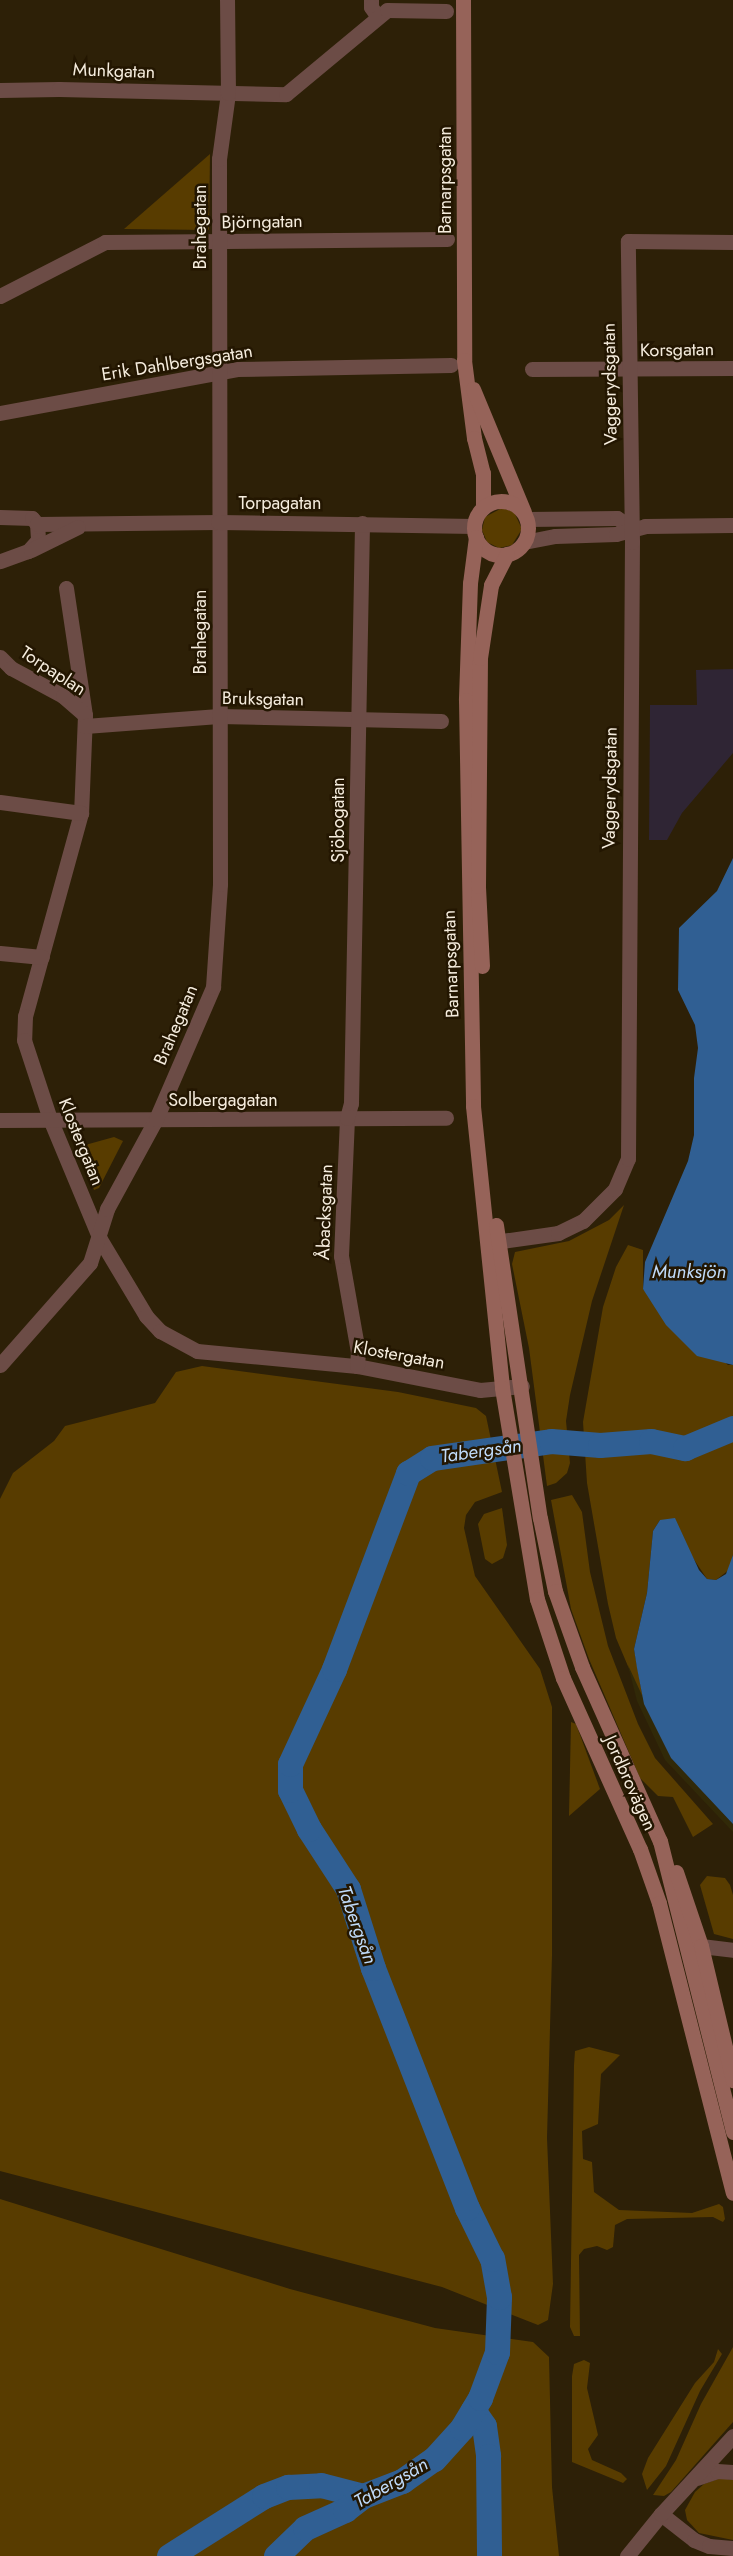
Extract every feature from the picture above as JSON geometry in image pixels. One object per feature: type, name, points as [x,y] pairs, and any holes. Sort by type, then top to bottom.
[{"type":"main road","name":"Barnarpsgatan","points":[[463,0],[457,363],[483,473],[483,508]]},
{"type":"main road","name":"Barnarpsgatan","points":[[457,363],[492,441],[517,490],[525,516]]},
{"type":"main road","points":[[504,501],[525,516],[528,531],[524,542],[507,554],[488,552],[475,532],[483,508],[504,501]]},
{"type":"main road","name":"Barnarpsgatan","points":[[475,532],[470,583],[466,700],[467,885],[472,975],[473,1106],[493,1243],[522,1386]]},
{"type":"main road","name":"Barnarpsgatan","points":[[502,1388],[493,1243],[483,1134],[478,720],[480,658],[492,585],[507,554]]},
{"type":"main road","name":"Jordbrovägen","points":[[522,1386],[533,1467],[555,1592],[582,1667],[660,1841],[733,2132]]},
{"type":"main road","name":"Jordbrovägen","points":[[502,1388],[538,1598],[563,1678],[640,1849],[660,1903],[733,2193]]},
{"type":"main road","points":[[660,1841],[679,1879],[701,1946],[733,2080]]},
{"type":"street","name":"Brahegatan","points":[[0,1365],[90,1263],[100,1239],[107,1209],[156,1119],[213,987],[220,884],[217,373],[219,159],[228,93],[227,0]]},
{"type":"street","points":[[371,0],[371,7],[378,17],[387,10],[446,11]]},
{"type":"street","name":"Munkgatan","points":[[0,90],[59,88],[286,94],[378,17]]},
{"type":"street","name":"Björngatan","points":[[0,296],[105,242],[447,239]]},
{"type":"street","name":"Vaggerydsgatan","points":[[493,1243],[558,1233],[583,1222],[616,1189],[628,1159],[630,1132],[631,527],[628,240],[733,242]]},
{"type":"street","name":"Erik Dahlbergsgatan","points":[[0,413],[237,369],[457,363]]},
{"type":"street","name":"Korsgatan","points":[[532,369],[733,368]]},
{"type":"street","points":[[525,516],[617,518],[631,527]]},
{"type":"street","points":[[0,517],[32,518],[38,524],[38,540],[28,551],[0,561]]},
{"type":"street","name":"Torpagatan","points":[[28,551],[86,523]]},
{"type":"street","name":"Torpagatan","points":[[38,524],[362,523],[475,532]]},
{"type":"street","name":"Sjöbogatan","points":[[347,1118],[351,1103],[362,523]]},
{"type":"street","points":[[524,542],[555,536],[616,534],[631,527],[733,526]]},
{"type":"street","name":"Klostergatan","points":[[66,588],[85,721],[81,813],[25,1016],[24,1040],[50,1119],[100,1239],[146,1316],[180,1345],[197,1351],[357,1366],[480,1390],[522,1386]]},
{"type":"street","name":"Torpaplan","points":[[0,658],[11,668],[63,696],[85,721]]},
{"type":"street","name":"Bruksgatan","points":[[85,721],[219,716],[441,721]]},
{"type":"street","points":[[0,802],[81,813]]},
{"type":"street","points":[[0,953],[42,957]]},
{"type":"street","name":"Åbacksgatan","points":[[347,1118],[341,1256],[358,1352],[357,1366]]},
{"type":"street","name":"Solbergagatan","points":[[0,1120],[446,1118]]},
{"type":"street","points":[[701,1946],[733,1950]]},
{"type":"street","points":[[627,2556],[661,2514],[733,2436]]},
{"type":"street","points":[[692,2482],[710,2472],[733,2472]]},
{"type":"street","points":[[661,2514],[694,2540],[709,2546],[733,2548]]},
{"type":"shaded area","points":[[210,154],[209,230],[124,229]]},
{"type":"shaded area","points":[[502,508],[514,512],[522,529],[512,545],[499,548],[487,542],[482,530],[485,517]]},
{"type":"shaded area","points":[[733,669],[733,753],[682,813],[667,840],[649,840],[650,705],[697,705],[696,670]]},
{"type":"shaded area","points":[[114,1137],[123,1141],[99,1188],[94,1190],[78,1147]]},
{"type":"shaded area","points":[[624,1205],[592,1301],[570,1395],[566,1421],[570,1463],[567,1473],[556,1483],[547,1486],[529,1348],[512,1264],[515,1252],[569,1241],[609,1220]]},
{"type":"shaded area","points":[[628,1245],[643,1250],[643,1289],[728,1365],[733,1365],[733,1555],[730,1569],[716,1580],[707,1579],[691,1555],[660,1520],[653,1531],[647,1593],[634,1649],[644,1704],[616,1638],[608,1604],[587,1483],[583,1422],[603,1307],[616,1267]]},
{"type":"shaded area","points":[[202,1366],[398,1392],[476,1408],[486,1416],[502,1492],[475,1502],[466,1515],[464,1528],[475,1576],[540,1669],[552,1707],[552,1955],[547,2138],[553,2284],[548,2320],[538,2325],[442,2287],[0,2171],[0,1499],[13,1473],[54,1441],[65,1426],[155,1403],[176,1372]]},
{"type":"shaded area","points":[[572,1495],[582,1512],[590,1572],[608,1646],[638,1724],[655,1758],[713,1824],[693,1837],[673,1797],[658,1796],[640,1778],[589,1659],[571,1609],[551,1500]]},
{"type":"shaded area","points":[[502,1508],[507,1545],[503,1558],[492,1564],[485,1559],[478,1524],[484,1514]]},
{"type":"shaded area","points":[[571,1722],[576,1724],[600,1789],[569,1816]]},
{"type":"shaded area","points":[[707,1876],[725,1878],[730,1885],[733,1895],[733,1939],[714,1934],[700,1885]]},
{"type":"shaded area","points":[[589,2047],[620,2055],[601,2074],[598,2124],[582,2131],[583,2159],[592,2162],[594,2192],[619,2210],[692,2213],[719,2204],[723,2207],[725,2219],[723,2222],[713,2217],[627,2219],[615,2225],[613,2247],[607,2250],[597,2246],[584,2249],[579,2255],[580,2336],[574,2336],[570,2327],[574,2065],[575,2051]]},
{"type":"shaded area","points":[[0,2199],[290,2289],[435,2328],[533,2342],[549,2357],[552,2487],[559,2556],[0,2556]]},
{"type":"shaded area","points":[[733,2347],[733,2422],[671,2492],[664,2496],[653,2495],[676,2460],[701,2404]]},
{"type":"shaded area","points":[[718,2349],[722,2354],[700,2391],[666,2466],[647,2490],[642,2474],[648,2458],[695,2383],[714,2362]]},
{"type":"shaded area","points":[[584,2360],[590,2363],[587,2388],[598,2435],[588,2449],[592,2460],[621,2473],[627,2479],[623,2483],[572,2462],[572,2376],[574,2364]]},
{"type":"shaded area","points":[[721,2478],[733,2480],[733,2540],[699,2533],[687,2520],[685,2510],[695,2492],[704,2484]]},
{"type":"sand","points":[[628,1665],[671,1758],[733,1824],[733,1832],[665,1760],[637,1701]]},
{"type":"water","name":"Munksjön","points":[[733,858],[733,1365],[697,1356],[666,1325],[643,1289],[645,1262],[688,1161],[694,1135],[694,1078],[698,1048],[695,1025],[678,990],[679,928],[717,891]]},
{"type":"water","points":[[675,1518],[699,1570],[707,1579],[716,1580],[726,1574],[733,1555],[733,1824],[671,1758],[644,1704],[637,1668],[634,1649],[647,1593],[653,1531],[660,1520]]},
{"type":"waterway","name":"Tabergsån","points":[[276,2556],[305,2528],[345,2510],[363,2496],[402,2481],[434,2459],[462,2428],[480,2398],[497,2352],[499,2297],[492,2259],[467,2208],[373,1968],[348,1889],[309,1829],[290,1790],[290,1764],[334,1669],[408,1473],[432,1458],[551,1441],[600,1445],[651,1441],[685,1448],[733,1428]]},
{"type":"waterway","points":[[473,2410],[484,2426],[488,2456],[489,2556]]},
{"type":"waterway","points":[[169,2556],[264,2496],[288,2487],[321,2485],[363,2496]]}]
